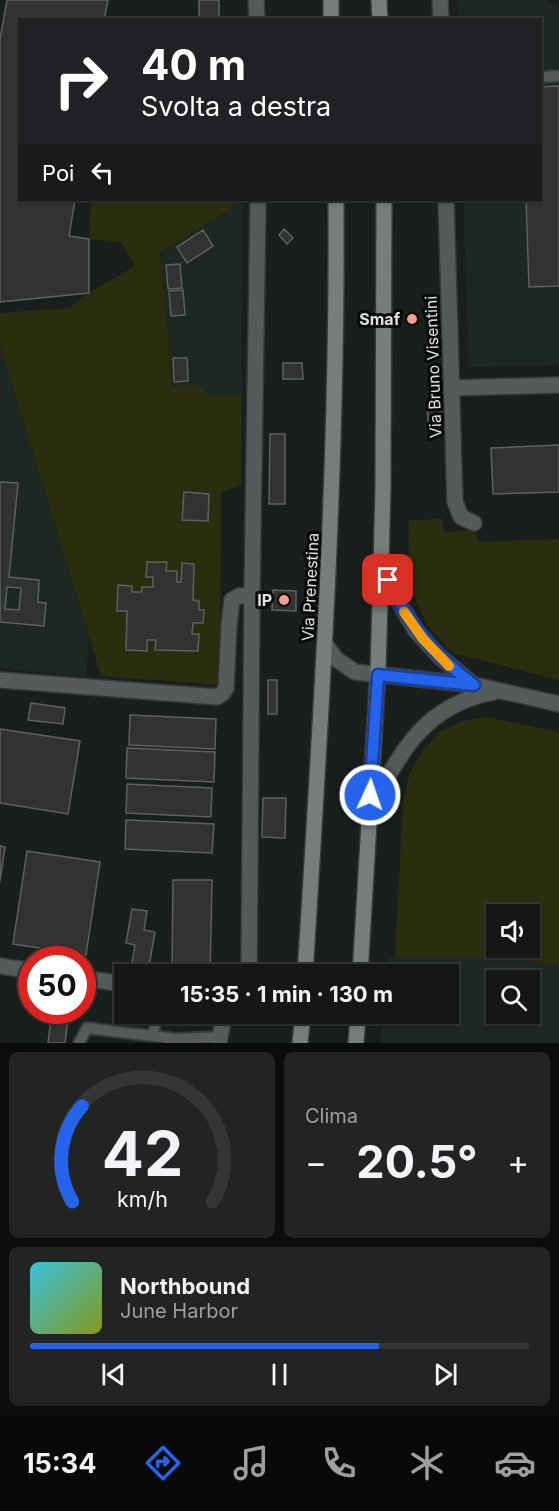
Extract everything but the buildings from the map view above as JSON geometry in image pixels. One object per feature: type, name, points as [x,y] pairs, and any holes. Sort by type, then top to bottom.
[{"type":"main road","points":[[331,0],[331,18]]},
{"type":"main road","points":[[379,0],[380,18]]},
{"type":"main road","name":"Via Prenestina","points":[[306,964],[325,644],[334,414],[336,201]]},
{"type":"main road","points":[[361,964],[378,675],[383,487],[384,201]]},
{"type":"main road","points":[[300,1043],[302,1024]]},
{"type":"main road","points":[[356,1043],[357,1024]]},
{"type":"street","points":[[256,0],[257,18]]},
{"type":"street","points":[[440,0],[441,18]]},
{"type":"street","points":[[249,964],[258,201]]},
{"type":"street","name":"Via Bruno Visentini","points":[[447,201],[455,502],[461,517],[474,523]]},
{"type":"street","points":[[451,388],[559,385]]},
{"type":"street","points":[[381,567],[416,631],[438,656],[474,685]]},
{"type":"street","points":[[0,680],[217,697],[224,693],[226,688],[232,600],[239,596],[252,595]]},
{"type":"street","points":[[325,644],[336,659],[355,672],[474,685],[559,704]]},
{"type":"street","points":[[369,815],[403,750],[432,718],[463,700],[500,690]]},
{"type":"street","points":[[0,966],[18,969]]},
{"type":"street","points":[[96,980],[114,983]]},
{"type":"street","points":[[219,1040],[223,1024]]},
{"type":"lane","points":[[542,77],[559,76]]},
{"type":"lane","points":[[153,1036],[155,1024]]},
{"type":"lane","points":[[79,1043],[87,1028],[176,1041],[219,1040]]},
{"type":"shaded area","points":[[457,0],[545,0],[559,7],[559,365],[469,367],[463,201],[542,201],[542,18],[458,18]]},
{"type":"shaded area","points":[[242,202],[242,395],[209,395],[198,384],[173,386],[160,251]]},
{"type":"shaded area","points":[[0,345],[89,638],[86,677],[0,668]]},
{"type":"shaded area","points":[[389,958],[503,958],[559,965],[559,1043],[381,1043],[382,1024],[459,1024],[459,964],[388,964]]},
{"type":"green space","points":[[91,201],[242,201],[160,252],[173,386],[198,384],[209,395],[242,395],[241,485],[221,492],[220,685],[101,676],[0,345],[0,313],[69,308],[89,293],[135,266],[121,242],[89,239]]},
{"type":"green space","points":[[443,519],[444,532],[477,530],[477,542],[559,539],[559,680],[453,653],[427,625],[408,581],[409,520]]},
{"type":"green space","points":[[487,717],[559,732],[559,965],[503,958],[540,958],[540,904],[486,904],[486,958],[395,958],[403,801],[410,773],[423,750],[440,732],[463,721]]},
{"type":"slow traffic","points":[[404,612],[416,631],[449,666]]},
{"type":"place","name":"Smaf","points":[[412,319]]},
{"type":"place","name":"IP","points":[[284,600]]},
{"type":"route","points":[[370,795],[378,675],[474,685],[438,656],[416,631],[388,580]]}]
